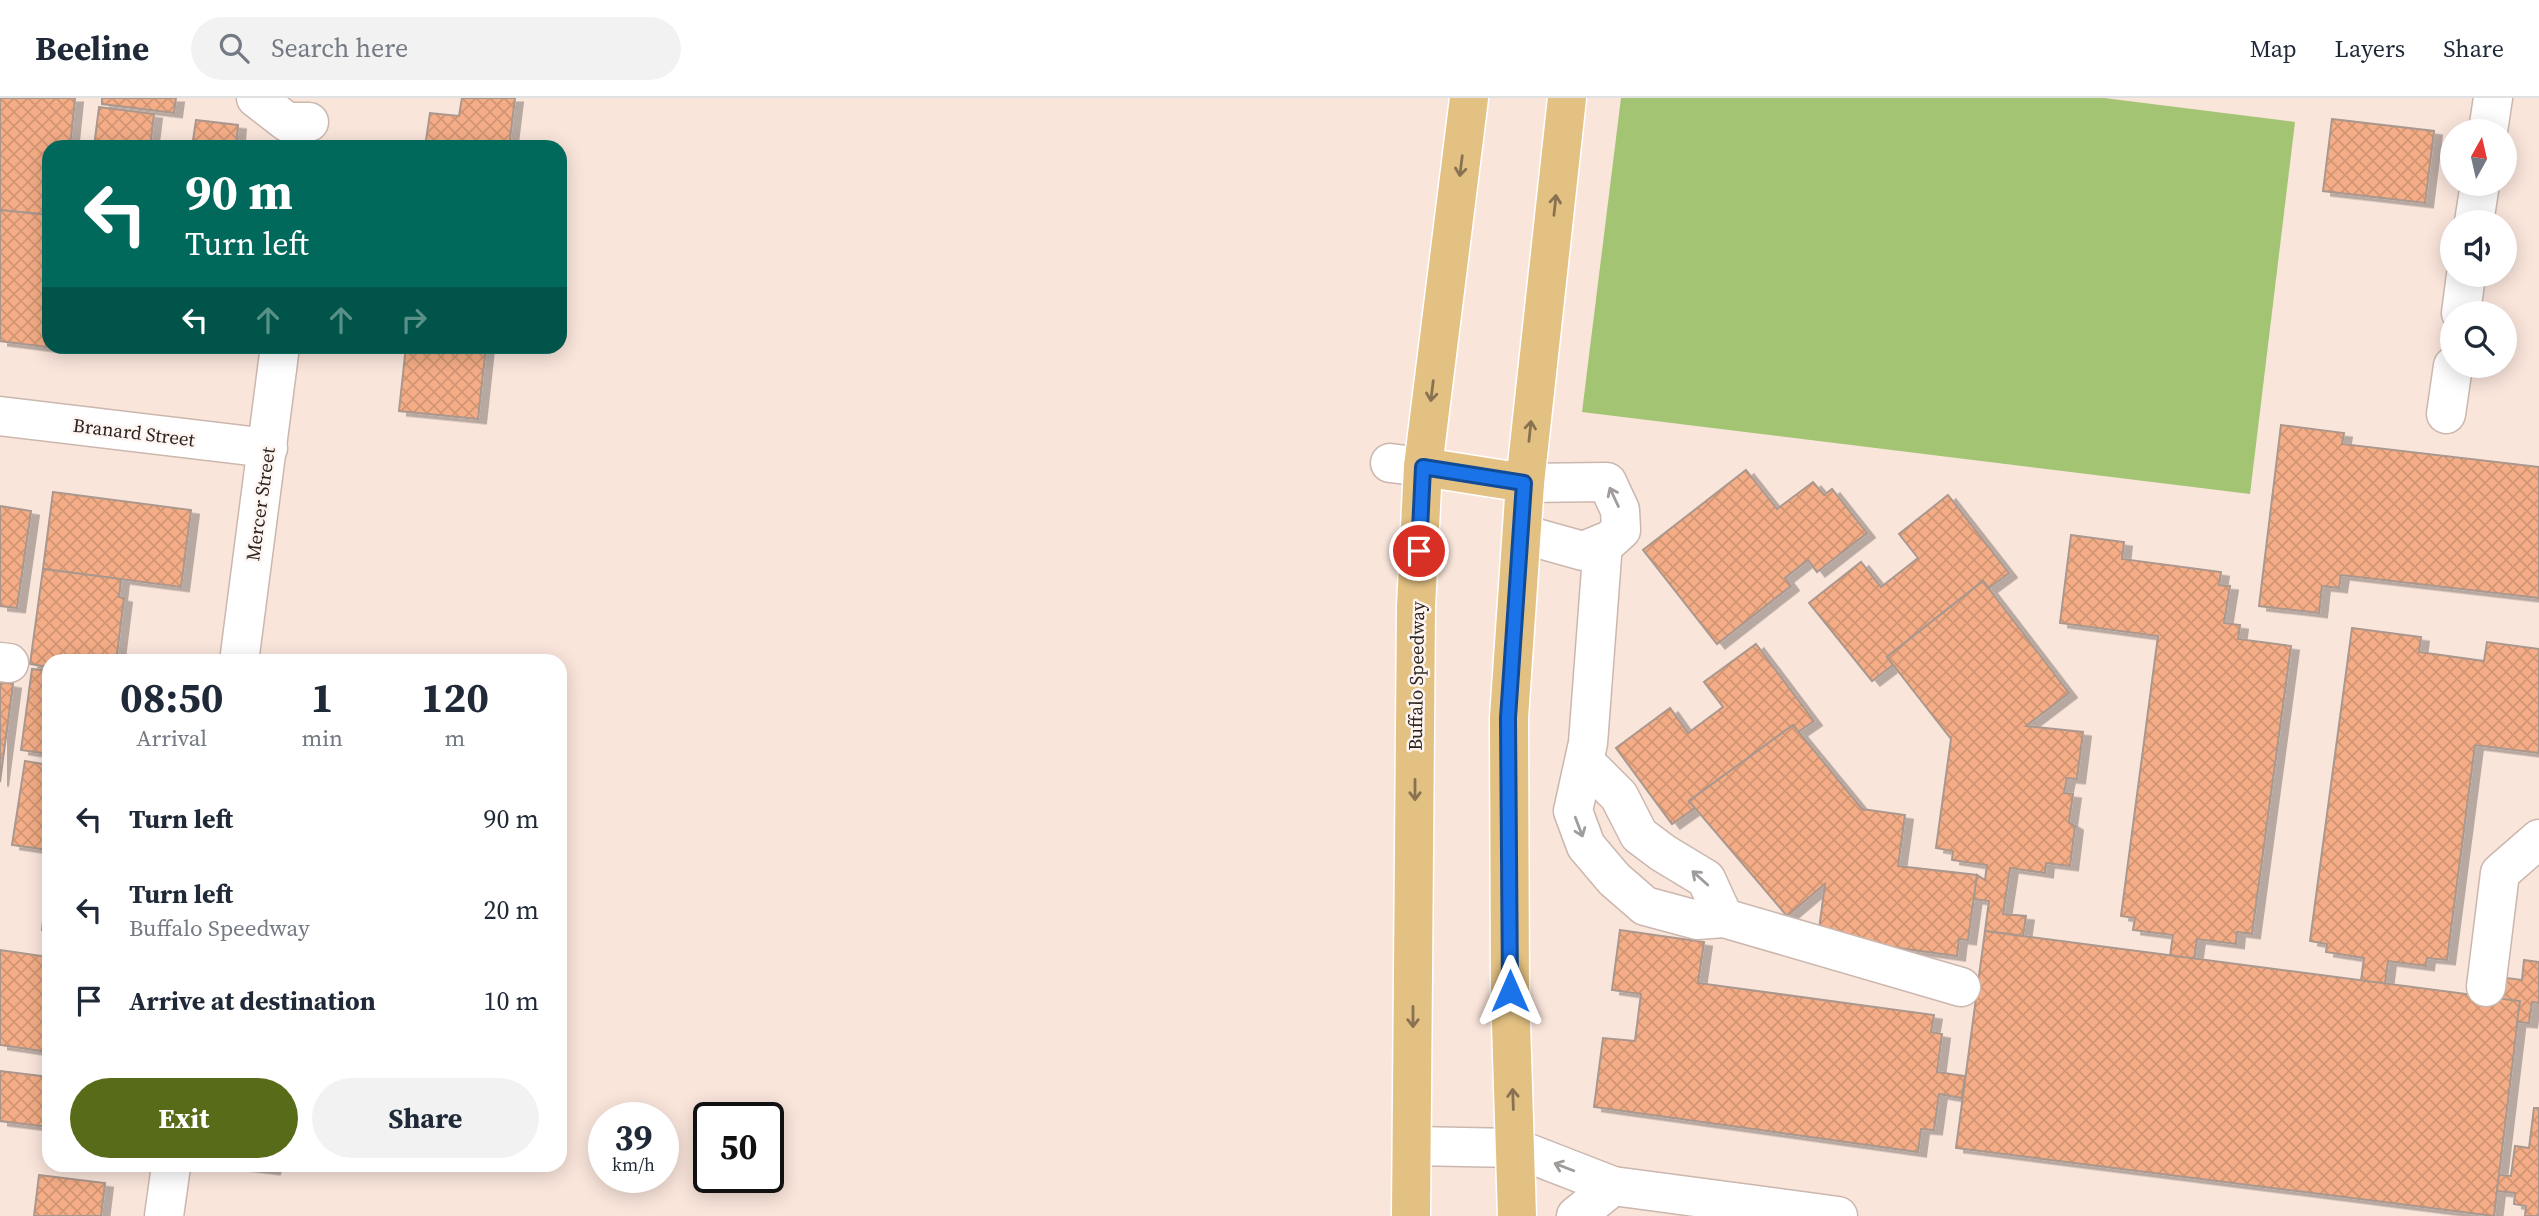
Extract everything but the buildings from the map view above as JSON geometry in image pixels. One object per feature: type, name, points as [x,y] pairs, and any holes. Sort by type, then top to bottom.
[{"type":"main road","name":"Buffalo Speedway","points":[[1411,1216],[1416,607],[1406,465],[1469,98]]},
{"type":"main road","points":[[1517,1216],[1510,991],[1508,718],[1524,483],[1567,98]]},
{"type":"main road","points":[[1406,465],[1524,483]]},
{"type":"street","points":[[256,98],[287,122],[309,122]]},
{"type":"street","points":[[2490,119],[2493,98]]},
{"type":"street","name":"Mercer Street","points":[[240,654],[280,354]]},
{"type":"street","points":[[2446,414],[2451,378]]},
{"type":"street","name":"Branard Street","points":[[0,416],[268,448]]},
{"type":"street","points":[[1522,534],[1583,551],[1610,540],[1621,530],[1620,510],[1607,482],[1524,483]]},
{"type":"street","points":[[1603,543],[1588,743],[1573,811],[1586,846],[1614,879],[1645,906],[1697,920],[1724,918],[1961,987]]},
{"type":"street","points":[[1584,761],[1619,796],[1639,835],[1706,879],[1724,918]]},
{"type":"street","points":[[2486,988],[2500,873],[2539,839]]},
{"type":"street","points":[[1635,898],[1663,853]]},
{"type":"street","points":[[1412,1146],[1515,1148],[1613,1186],[1838,1216]]},
{"type":"street","points":[[164,1216],[170,1172]]},
{"type":"street","points":[[1576,1216],[1613,1186]]},
{"type":"green space","points":[[1621,98],[2104,98],[2295,122],[2250,494],[1582,412]]},
{"type":"route","points":[[1419,551],[1423,467],[1524,483],[1508,718],[1510,991]]}]
